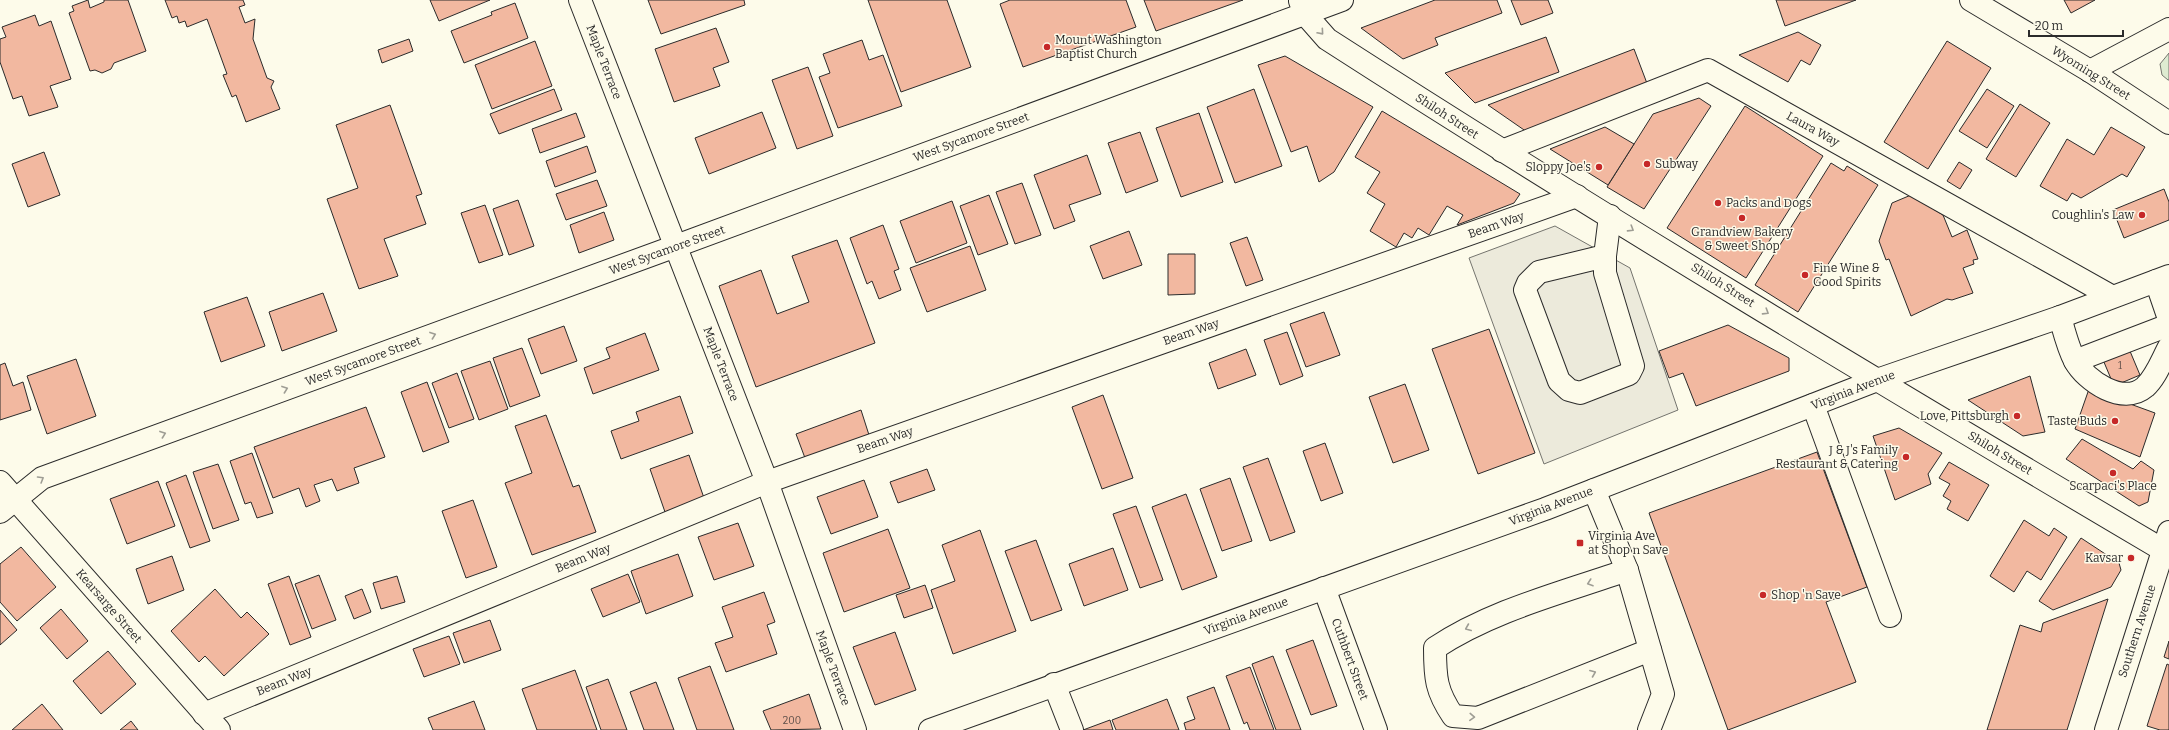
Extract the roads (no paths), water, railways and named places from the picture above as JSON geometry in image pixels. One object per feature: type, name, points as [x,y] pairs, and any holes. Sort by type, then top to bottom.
[{"type":"street","name":"Maple Terrace","points":[[580,0],[766,482],[855,730]]},
{"type":"street","name":"West Sycamore Street","points":[[8,506],[42,478],[676,246],[1302,7],[1342,0]]},
{"type":"street","name":"Wyoming Street","points":[[1971,0],[2090,71],[2169,124]]},
{"type":"street","name":"Shiloh Street","points":[[1302,7],[1327,39],[1502,152],[1610,216],[1877,380],[2166,541]]},
{"type":"street","points":[[2090,71],[2169,29]]},
{"type":"street","name":"Laura Way","points":[[1502,152],[1708,70],[2111,296]]},
{"type":"street","name":"Beam Way","points":[[204,714],[766,482],[1577,196]]},
{"type":"street","points":[[1605,256],[1539,272],[1528,283],[1525,290],[1559,381],[1569,390],[1580,393],[1629,374],[1632,366],[1605,273],[1605,256],[1610,216]]},
{"type":"street","points":[[2162,278],[2169,319]]},
{"type":"street","name":"Virginia Avenue","points":[[930,730],[1594,490],[1877,380],[2060,317],[2111,296],[2162,278]]},
{"type":"street","points":[[2060,317],[2075,361],[2097,384],[2118,393],[2133,393],[2144,388],[2152,379],[2169,347]]},
{"type":"street","points":[[2075,361],[2169,325]]},
{"type":"street","points":[[1812,405],[1890,616]]},
{"type":"street","name":"Kearsarge Street","points":[[0,482],[8,506],[219,730]]},
{"type":"street","points":[[1594,490],[1627,570],[1663,694],[1650,730]]},
{"type":"street","name":"Southern Avenue","points":[[2106,730],[2166,541]]},
{"type":"street","points":[[1627,570],[1510,610],[1457,633],[1435,648],[1435,674],[1441,699],[1454,716],[1478,718],[1650,650]]},
{"type":"street","name":"Cuthbert Street","points":[[1324,588],[1376,730]]},
{"type":"street","points":[[1054,684],[1072,730]]},
{"type":"place","name":"Mount Washington Baptist Church","points":[[1047,47]]},
{"type":"place","name":"Subway","points":[[1647,164]]},
{"type":"place","name":"Sloppy Joe's","points":[[1599,167]]},
{"type":"place","name":"Packs and Dogs","points":[[1718,203]]},
{"type":"place","name":"Coughlin's Law","points":[[2142,215]]},
{"type":"place","name":"Grandview Bakery & Sweet Shop","points":[[1742,218]]},
{"type":"place","name":"Fine Wine & Good Spirits","points":[[1805,275]]},
{"type":"place","name":"Love, Pittsburgh","points":[[2017,416]]},
{"type":"place","name":"Taste Buds","points":[[2115,421]]},
{"type":"place","name":"J & J's Family Restaurant & Catering","points":[[1906,457]]},
{"type":"place","name":"Scarpaci's Place","points":[[2113,473]]},
{"type":"place","name":"Virginia Ave at Shop n Save","points":[[1580,543]]},
{"type":"place","name":"Kavsar","points":[[2131,558]]},
{"type":"place","name":"Shop 'n Save","points":[[1763,595]]}]
